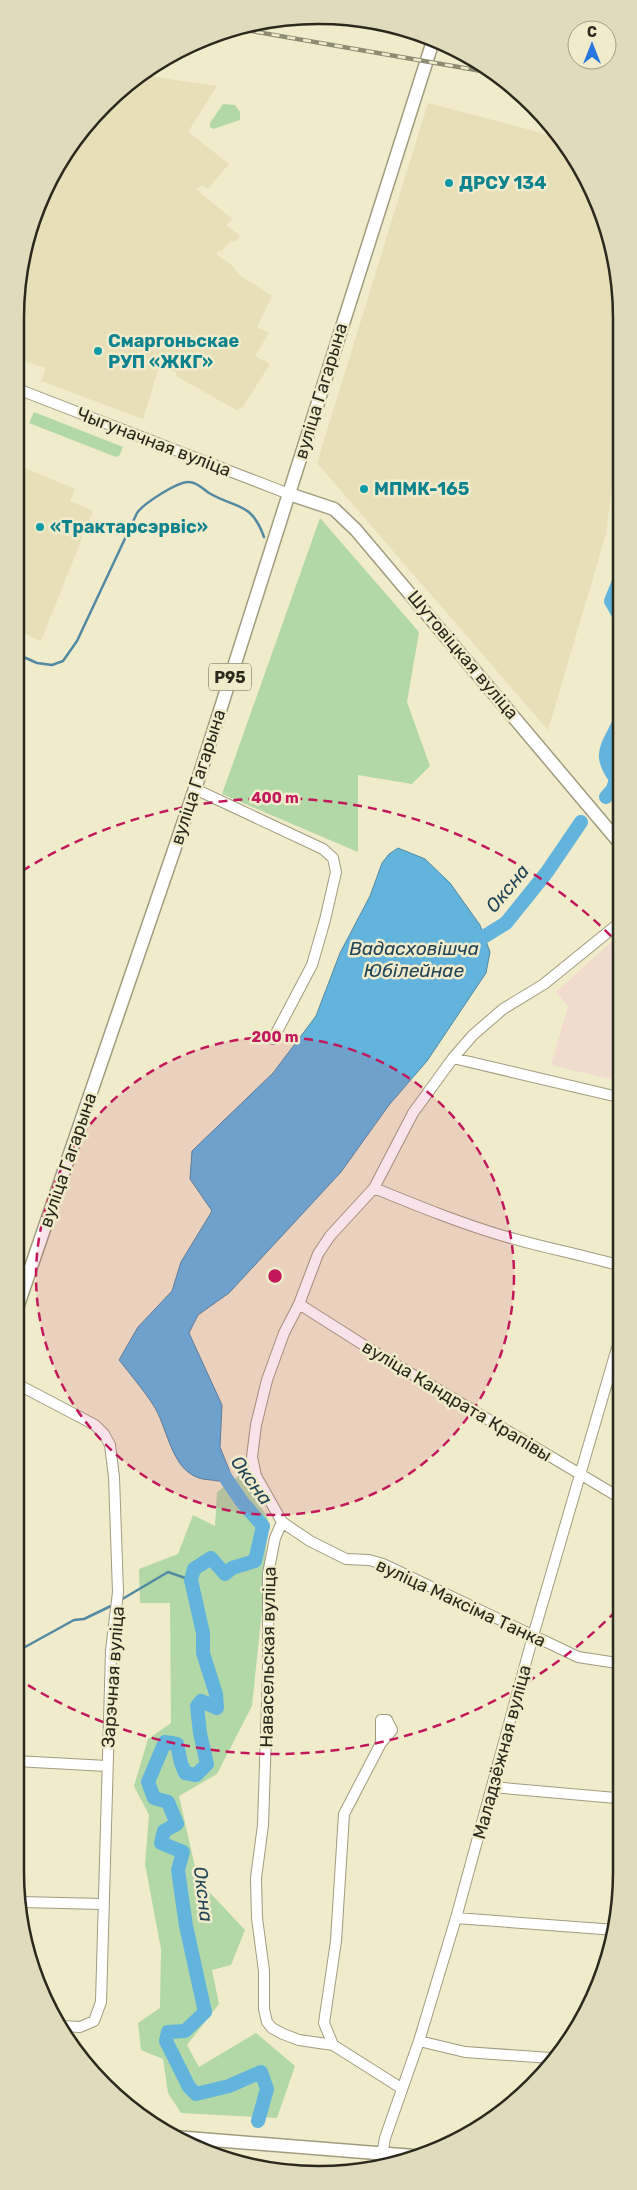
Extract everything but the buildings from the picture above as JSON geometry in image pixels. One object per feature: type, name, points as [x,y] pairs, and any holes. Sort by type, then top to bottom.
[{"type":"main road","name":"вуліца Гагарына","points":[[24,1288],[195,789],[432,46]]},
{"type":"main road","name":"Шутовіцкая вуліца","points":[[289,494],[334,509],[356,530],[613,835]]},
{"type":"main road","points":[[195,2139],[380,2160]]},
{"type":"street","name":"Чыгуначная вуліца","points":[[24,392],[289,494]]},
{"type":"street","points":[[195,789],[323,849],[333,858],[336,872],[312,965],[273,1039]]},
{"type":"street","points":[[282,1522],[256,1476],[252,1457],[256,1425],[267,1380],[284,1334],[299,1304],[318,1254],[330,1236],[374,1188],[413,1113],[453,1058],[473,1035],[503,1009],[544,984],[613,928]]},
{"type":"street","points":[[453,1058],[613,1096]]},
{"type":"street","points":[[374,1188],[420,1207],[507,1237],[574,1252],[613,1264]]},
{"type":"street","name":"вуліца Кандрата Крапівы","points":[[299,1304],[373,1351],[613,1494]]},
{"type":"street","name":"Маладзёжная вуліца","points":[[382,2159],[385,2138],[419,2041],[456,1918],[533,1636],[613,1362]]},
{"type":"street","name":"Зарэчная вуліца","points":[[24,1388],[95,1425],[104,1434],[110,1445],[114,1477],[118,1592],[111,1651],[102,1904],[101,2002],[94,2021],[80,2027],[68,2026]]},
{"type":"street","name":"вуліца Максіма Танка","points":[[282,1522],[310,1541],[346,1559],[369,1560],[383,1564],[578,1658],[613,1663]]},
{"type":"street","name":"Навасельская вуліца","points":[[282,1522],[274,1538],[268,1574],[268,1672],[264,1806],[256,1878],[257,1918],[264,1971],[264,2009],[267,2022],[272,2028],[283,2034],[299,2040],[333,2044]]},
{"type":"street","points":[[381,1743],[344,1814],[336,1941],[324,2023],[333,2044],[401,2088]]},
{"type":"street","points":[[24,1761],[108,1766]]},
{"type":"street","points":[[492,1787],[613,1798]]},
{"type":"street","points":[[25,1902],[102,1904]]},
{"type":"street","points":[[456,1918],[608,1929]]},
{"type":"street","points":[[419,2041],[465,2052],[547,2058]]},
{"type":"shaded area","points":[[150,76],[217,86],[188,132],[229,164],[208,189],[202,185],[196,189],[232,219],[226,225],[240,236],[235,242],[231,240],[221,252],[219,250],[216,254],[234,267],[239,275],[272,296],[257,327],[269,333],[255,356],[270,364],[242,408],[240,407],[238,411],[176,376],[177,373],[160,363],[143,419],[41,381],[46,368],[24,361],[24,299],[29,261],[39,224],[63,171],[97,124],[124,97]]},
{"type":"shaded area","points":[[428,103],[549,135],[564,155],[583,188],[598,224],[608,261],[613,299],[613,477],[606,534],[548,730],[317,463]]},
{"type":"shaded area","points":[[24,468],[75,489],[70,501],[93,511],[41,641],[24,633]]},
{"type":"shaded area","points":[[613,941],[613,1080],[551,1065],[568,1006],[556,992]]},
{"type":"green space","points":[[223,104],[235,105],[240,112],[240,120],[213,129],[210,127],[210,123]]},
{"type":"green space","points":[[34,412],[123,447],[119,456],[116,457],[29,423]]},
{"type":"green space","points":[[320,518],[419,632],[407,702],[430,766],[412,784],[358,775],[358,852],[222,794]]},
{"type":"green space","points":[[240,1475],[268,1518],[262,1610],[252,1706],[217,1774],[179,1796],[198,1880],[245,1930],[231,1965],[212,1970],[219,2004],[187,2045],[199,2067],[256,2033],[295,2066],[277,2118],[181,2113],[168,2093],[163,2059],[141,2050],[138,2023],[160,2008],[161,1949],[145,1864],[149,1815],[134,1786],[148,1739],[171,1723],[170,1603],[140,1603],[139,1569],[178,1554],[193,1515],[215,1526],[217,1492]]},
{"type":"water","name":"Вадасховішча Юбілейнае","points":[[398,848],[425,859],[450,883],[480,925],[490,952],[486,973],[427,1061],[389,1105],[341,1172],[229,1293],[198,1315],[189,1333],[222,1405],[220,1447],[230,1472],[229,1478],[223,1481],[197,1477],[187,1471],[179,1462],[152,1403],[119,1360],[138,1327],[172,1291],[181,1262],[212,1211],[190,1179],[192,1151],[273,1073],[316,1016],[340,953],[370,896],[382,863],[389,854]]},
{"type":"waterway","points":[[24,657],[37,663],[52,665],[63,661],[77,641],[137,513],[153,499],[169,489],[184,483],[195,483],[209,493],[248,511],[259,525],[264,537]]},
{"type":"waterway","name":"Оксна","points":[[613,596],[611,601],[613,604]]},
{"type":"waterway","name":"Оксна","points":[[613,736],[606,751],[606,757],[613,774]]},
{"type":"waterway","name":"Оксна","points":[[606,797],[613,789]]},
{"type":"waterway","name":"Оксна","points":[[469,946],[506,923],[547,872],[581,822]]},
{"type":"waterway","name":"Оксна","points":[[217,1465],[242,1502],[263,1526],[255,1561],[232,1568],[225,1574],[211,1558],[194,1569],[191,1580],[203,1633],[203,1653],[216,1694],[217,1708],[201,1701],[197,1706],[200,1733],[207,1764],[196,1775],[185,1773],[177,1744],[165,1742],[148,1782],[154,1798],[168,1802],[177,1824],[164,1831],[161,1843],[183,1852],[178,1870],[186,1926],[205,2012],[185,2031],[168,2032],[166,2041],[189,2087],[196,2094],[229,2086],[261,2072],[267,2089],[258,2121]]},
{"type":"waterway","points":[[119,1601],[168,1572],[191,1580]]},
{"type":"waterway","points":[[24,1648],[74,1620],[84,1619],[113,1605]]},
{"type":"railway","points":[[253,31],[478,70]]},
{"type":"place","name":"ДРСУ 134","points":[[449,183]]},
{"type":"place","name":"Смаргоньскае РУП «ЖКГ»","points":[[98,351]]},
{"type":"place","name":"МПМК-165","points":[[364,489]]},
{"type":"place","name":"«Трактарсэрвіс»","points":[[40,527]]}]
